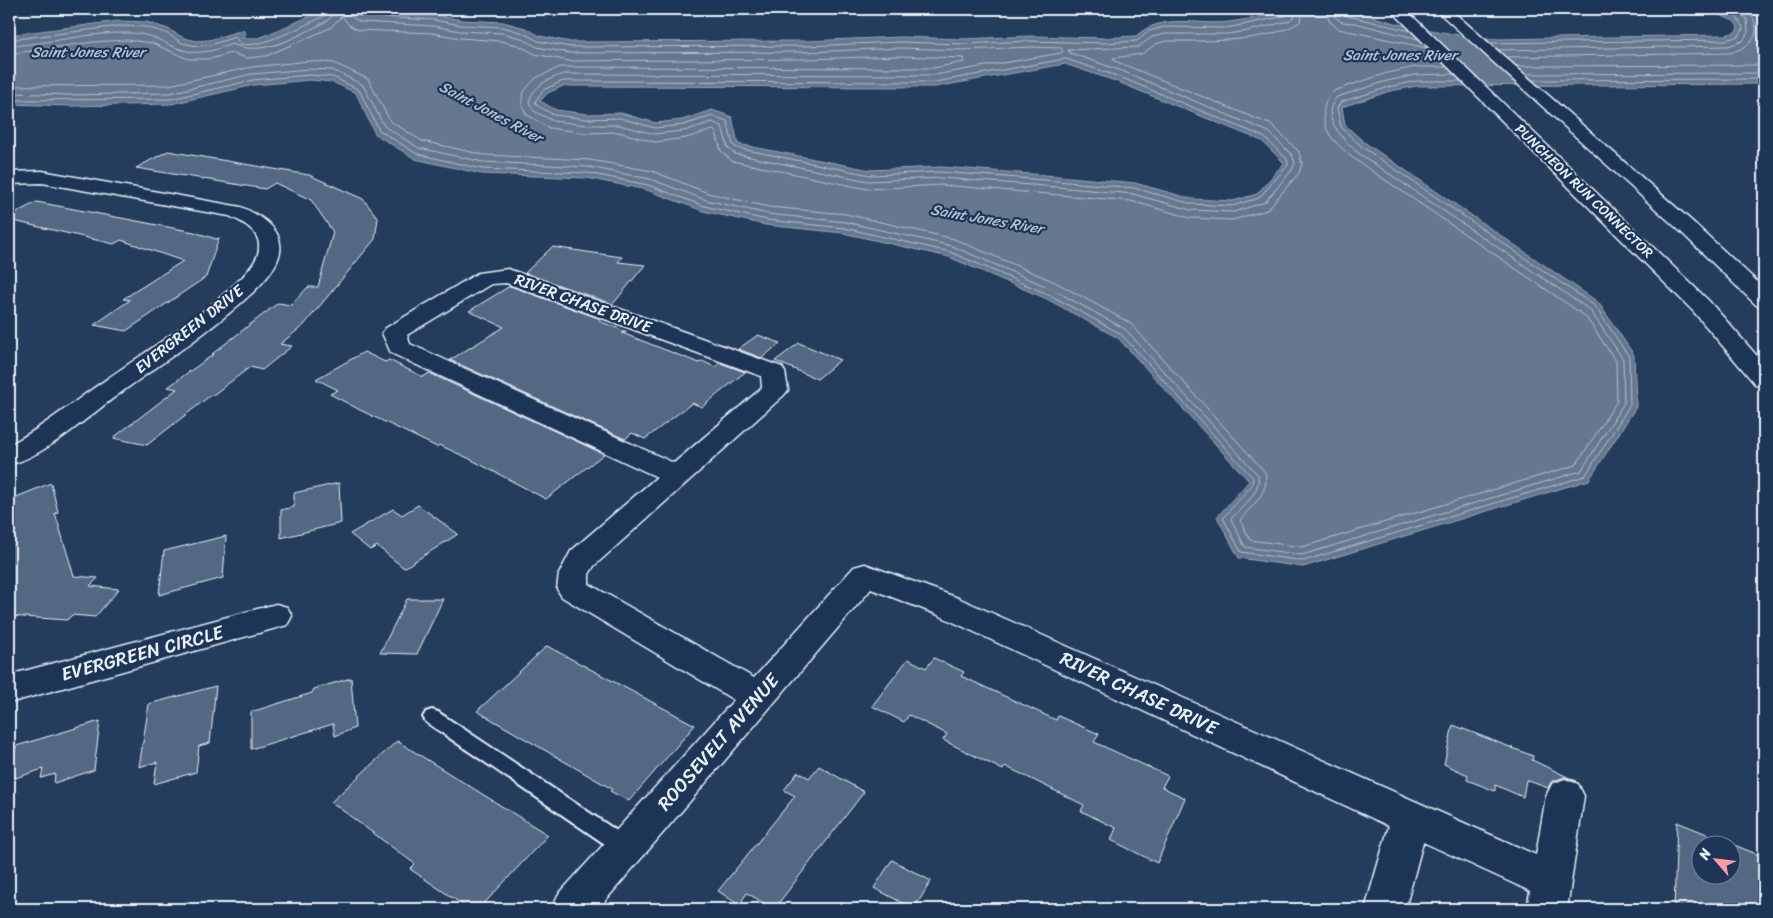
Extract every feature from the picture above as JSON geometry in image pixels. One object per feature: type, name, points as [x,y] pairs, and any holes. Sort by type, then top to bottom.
[{"type":"main road","name":"PUNCHEON RUN CONNECTOR","points":[[1397,9],[1700,306],[1764,379]]},
{"type":"main road","points":[[1442,9],[1726,262],[1764,300]]},
{"type":"main road","name":"EVERGREEN DRIVE","points":[[9,178],[42,177],[56,179],[234,211],[251,218],[269,238],[269,253],[260,271],[214,313],[54,428],[9,456]]},
{"type":"main road","name":"RIVER CHASE DRIVE","points":[[677,475],[400,348],[394,333],[486,278],[508,276],[773,372],[775,390],[582,559],[574,574],[573,589],[757,697]]},
{"type":"main road","name":"RIVER CHASE DRIVE","points":[[865,575],[947,606],[1411,817],[1549,895],[1565,796]]},
{"type":"main road","name":"ROOSEVELT AVENUE","points":[[572,909],[865,575]]},
{"type":"main road","name":"EVERGREEN CIRCLE","points":[[9,689],[276,616]]},
{"type":"main road","points":[[1385,909],[1411,817]]},
{"type":"lane","points":[[432,717],[626,847]]},
{"type":"water","name":"Saint Jones River","points":[[1318,9],[1357,12],[1398,24],[1464,36],[1498,39],[1726,35],[1736,32],[1738,27],[1734,21],[1705,9],[1764,9],[1764,84],[1417,86],[1390,91],[1342,107],[1345,125],[1364,142],[1598,302],[1634,355],[1636,407],[1589,480],[1303,567],[1239,558],[1217,517],[1249,481],[1118,338],[1047,299],[949,257],[843,233],[766,225],[703,211],[647,190],[587,178],[482,174],[415,159],[375,134],[356,93],[332,82],[310,80],[254,85],[171,104],[71,106],[9,104],[9,35],[119,21],[147,22],[168,29],[184,38],[197,41],[209,40],[243,30],[246,34],[242,38],[259,38],[322,11],[352,10],[435,15],[462,20],[503,22],[525,28],[540,36],[570,42],[806,41],[900,37],[964,39],[1031,36],[1103,38],[1136,36],[1157,24],[1169,22],[1229,22],[1287,11]],"holes":[[[1065,64],[1118,82],[1262,141],[1284,163],[1257,194],[1233,201],[1192,199],[1135,183],[1058,176],[941,167],[870,170],[738,144],[732,117],[712,110],[682,120],[656,123],[621,113],[587,114],[556,110],[540,101],[548,93],[563,86],[935,87]]]},
{"type":"building","points":[[168,151],[309,175],[363,199],[378,218],[375,239],[304,325],[280,344],[292,346],[262,370],[250,367],[147,445],[113,438],[177,389],[168,387],[214,354],[212,354],[278,303],[291,305],[308,287],[318,287],[333,232],[311,200],[275,183],[265,189],[136,168]]},
{"type":"building","points":[[37,202],[194,232],[216,239],[219,238],[206,277],[126,331],[94,325],[130,300],[123,299],[183,261],[121,240],[114,244],[9,220],[9,216]]},
{"type":"building","points":[[552,247],[622,257],[618,262],[645,265],[613,304],[525,273]]},
{"type":"building","points":[[510,286],[601,319],[599,321],[627,332],[622,333],[699,363],[702,361],[715,367],[720,363],[745,372],[702,407],[692,403],[645,439],[632,433],[625,439],[450,360],[504,327],[469,311]]},
{"type":"building","points":[[758,335],[780,343],[762,358],[738,349]]},
{"type":"building","points":[[799,343],[840,360],[817,379],[775,361]]},
{"type":"building","points":[[364,352],[385,362],[389,360],[423,377],[429,373],[604,454],[546,499],[468,458],[439,445],[437,447],[362,411],[330,394],[338,390],[316,379]]},
{"type":"building","points":[[51,483],[58,512],[55,513],[74,576],[98,578],[90,586],[119,589],[95,617],[72,615],[67,620],[9,616],[9,500]]},
{"type":"building","points":[[339,483],[341,523],[281,538],[281,510],[294,507],[294,493]]},
{"type":"building","points":[[418,505],[458,534],[404,568],[377,546],[370,550],[350,534],[393,509],[402,515]]},
{"type":"building","points":[[226,536],[223,578],[159,595],[164,551]]},
{"type":"building","points":[[407,599],[443,599],[417,654],[380,653]]},
{"type":"building","points":[[547,646],[695,725],[629,801],[610,791],[612,789],[477,711]]},
{"type":"building","points":[[934,658],[964,672],[961,676],[1056,720],[1058,716],[1099,734],[1094,742],[1168,776],[1162,787],[1185,798],[1157,863],[1111,840],[1116,828],[1081,811],[1084,805],[1005,766],[1003,770],[943,740],[947,734],[909,715],[904,722],[872,706],[908,659],[926,668]]},
{"type":"building","points":[[351,678],[355,728],[335,736],[333,724],[251,749],[251,712],[312,693],[314,689]]},
{"type":"building","points":[[216,686],[210,743],[199,746],[196,772],[154,784],[157,762],[139,767],[149,704]]},
{"type":"building","points":[[100,721],[94,770],[54,783],[55,774],[41,778],[43,769],[9,780],[16,746]]},
{"type":"building","points":[[1453,725],[1533,756],[1532,760],[1576,781],[1564,777],[1551,782],[1548,788],[1526,780],[1523,797],[1495,785],[1495,791],[1467,780],[1468,775],[1444,764]]},
{"type":"building","points":[[397,741],[548,835],[479,909],[469,909],[410,869],[415,864],[331,802]]},
{"type":"building","points":[[819,766],[864,792],[774,909],[747,893],[739,905],[718,891],[795,796],[784,790],[798,772],[809,778]]},
{"type":"building","points":[[1677,822],[1712,836],[1690,836],[1690,886],[1740,886],[1740,847],[1764,857],[1763,909],[1674,909]]},
{"type":"building","points":[[892,860],[931,881],[914,909],[874,888]]}]
